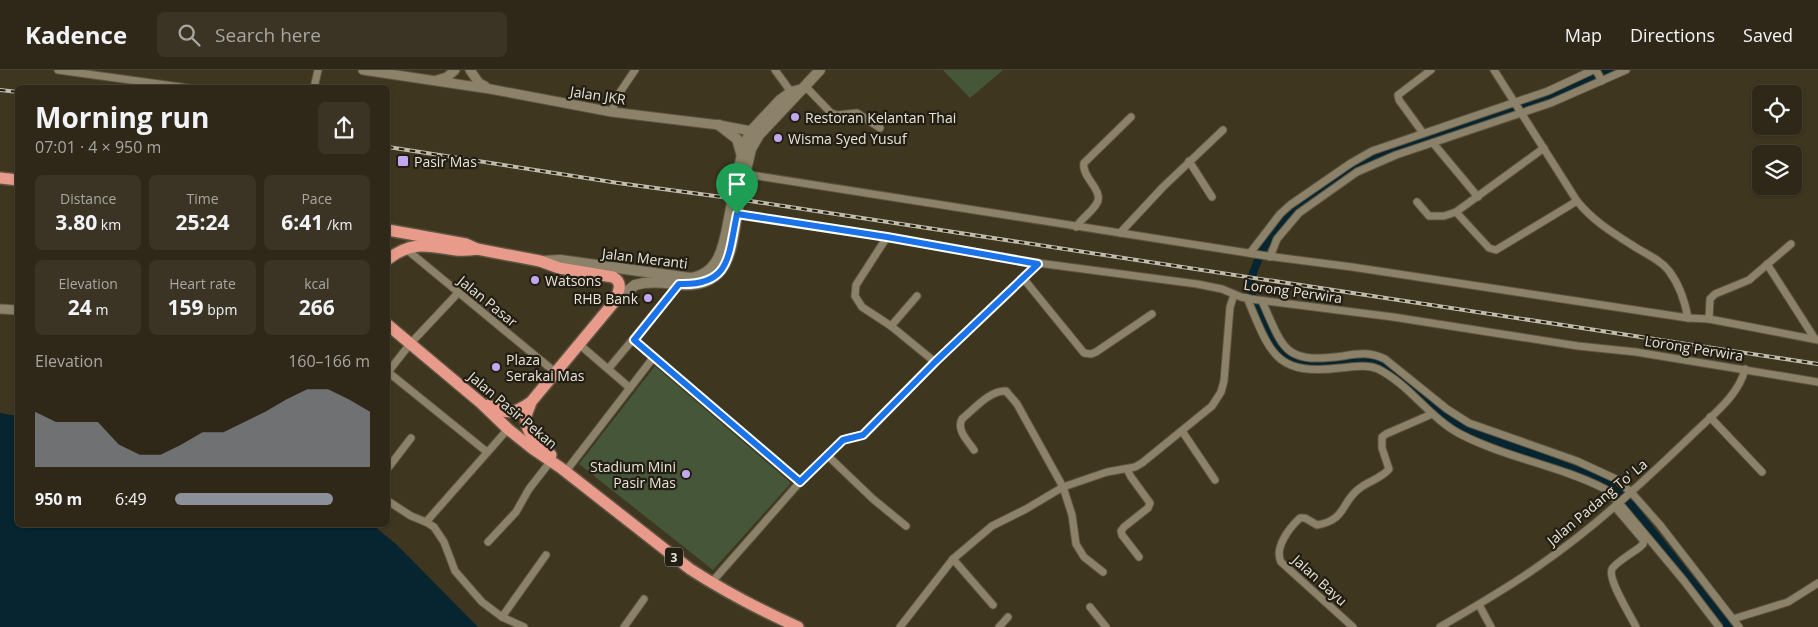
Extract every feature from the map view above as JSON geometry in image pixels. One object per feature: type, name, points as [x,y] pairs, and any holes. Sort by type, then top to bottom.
[{"type":"highway","points":[[0,178],[15,180]]},
{"type":"highway","points":[[390,230],[466,244],[477,249],[540,261],[559,268],[614,278]]},
{"type":"highway","points":[[390,258],[406,249],[422,245],[465,252],[477,249]]},
{"type":"highway","points":[[607,267],[614,278],[620,283],[616,301]]},
{"type":"highway","name":"3","points":[[481,403],[509,413],[531,402],[616,301]]},
{"type":"highway","name":"Jalan Pasir Pekan","points":[[390,328],[481,403],[508,429],[550,462],[564,470],[682,563],[711,583],[798,627]]},
{"type":"highway","name":"3","points":[[531,402],[526,418],[531,434],[564,470]]},
{"type":"main road","points":[[742,154],[755,133],[793,95],[804,88],[820,70]]},
{"type":"main road","points":[[717,269],[735,210],[742,154],[737,139],[719,125]]},
{"type":"main road","points":[[738,191],[745,174],[755,133]]},
{"type":"main road","name":"Jalan Meranti","points":[[540,261],[560,260],[690,278],[717,269]]},
{"type":"main road","name":"Jalan Meranti","points":[[616,301],[635,285],[651,282],[702,284],[708,281],[717,269]]},
{"type":"street","points":[[58,70],[166,85]]},
{"type":"street","points":[[315,85],[318,70]]},
{"type":"street","name":"Jalan JKR","points":[[366,70],[490,89],[612,112],[719,125],[755,133]]},
{"type":"street","points":[[432,81],[447,77],[455,70]]},
{"type":"street","points":[[470,70],[478,83],[490,89]]},
{"type":"street","points":[[612,112],[616,98],[634,70]]},
{"type":"street","points":[[775,70],[793,95]]},
{"type":"street","points":[[1423,133],[1399,100],[1398,95],[1431,70]]},
{"type":"street","points":[[1494,70],[1577,201],[1609,231],[1660,262],[1669,271],[1683,300],[1688,318]]},
{"type":"street","points":[[1252,254],[1280,214],[1299,198],[1362,156],[1423,133],[1557,88],[1595,70],[1602,80]]},
{"type":"street","points":[[1269,256],[1277,239],[1299,213],[1358,172],[1376,162],[1551,103],[1626,70]]},
{"type":"street","points":[[804,88],[831,112],[837,115],[857,113],[880,128]]},
{"type":"street","points":[[1076,227],[1097,204],[1099,199],[1084,170],[1084,163],[1131,117]]},
{"type":"street","points":[[1120,233],[1189,161],[1223,130]]},
{"type":"street","points":[[1433,142],[1478,196]]},
{"type":"street","points":[[1417,202],[1429,216],[1444,216],[1456,212],[1544,148]]},
{"type":"street","points":[[1189,161],[1212,197]]},
{"type":"street","points":[[745,174],[1252,254],[1688,318],[1709,319],[1816,340]]},
{"type":"street","points":[[1456,212],[1489,248],[1496,250],[1577,201]]},
{"type":"street","name":"Lorong Perwira","points":[[735,210],[1038,264],[1197,284],[1222,289],[1249,299],[1402,319],[1578,346],[1636,352],[1818,382]]},
{"type":"street","points":[[887,237],[856,285],[854,296],[862,306],[891,326],[935,362]]},
{"type":"street","points":[[1709,319],[1712,297],[1749,280],[1791,244]]},
{"type":"street","name":"Jalan Pasar","points":[[406,249],[555,372]]},
{"type":"street","points":[[711,583],[800,482],[827,455],[843,440],[863,435],[935,362],[1038,264]]},
{"type":"street","points":[[1767,264],[1816,340]]},
{"type":"street","points":[[1023,278],[1084,353],[1091,354],[1096,352],[1152,314]]},
{"type":"street","points":[[609,368],[679,284]]},
{"type":"street","points":[[390,369],[410,344],[458,293]]},
{"type":"street","points":[[900,627],[953,559],[992,526],[1017,514],[1063,487],[1107,472],[1127,469],[1142,463],[1212,406],[1221,392],[1224,381],[1230,307],[1234,294]]},
{"type":"street","points":[[891,326],[917,296]]},
{"type":"street","points":[[1249,299],[1260,330],[1276,358],[1300,369],[1321,370],[1356,366],[1376,369],[1396,382],[1432,414],[1456,432],[1474,441],[1605,489],[1684,581],[1719,627]]},
{"type":"street","points":[[1261,300],[1278,337],[1290,352],[1297,356],[1320,358],[1365,353],[1377,355],[1385,359],[1459,418],[1482,429],[1547,451],[1608,474],[1616,479],[1660,525],[1739,627]]},
{"type":"street","points":[[0,308],[15,310]]},
{"type":"street","points":[[634,340],[772,456],[800,482]]},
{"type":"street","points":[[580,345],[630,388]]},
{"type":"street","points":[[564,470],[654,358]]},
{"type":"street","name":"Jalan Padang To' La","points":[[1440,627],[1541,565],[1618,504],[1710,418],[1737,389],[1745,369]]},
{"type":"street","points":[[390,374],[487,452]]},
{"type":"street","points":[[974,450],[960,430],[962,419],[993,394],[1006,391],[1017,404],[1063,487],[1072,515],[1076,544],[1084,557],[1102,572]]},
{"type":"street","name":"Jalan Bayu","points":[[1353,627],[1282,562],[1279,557],[1281,544],[1300,518],[1305,518],[1317,525],[1329,522],[1342,512],[1355,492],[1390,469],[1382,448],[1382,437],[1432,414]]},
{"type":"street","points":[[1710,418],[1762,472]]},
{"type":"street","points":[[426,522],[508,429]]},
{"type":"street","points":[[1182,431],[1215,480]]},
{"type":"street","points":[[390,465],[411,438]]},
{"type":"street","points":[[827,455],[873,499],[906,526]]},
{"type":"street","points":[[488,542],[516,512],[529,489],[550,462]]},
{"type":"street","points":[[1127,469],[1150,504],[1148,508],[1124,526],[1121,531],[1138,557]]},
{"type":"street","points":[[390,502],[411,516],[434,527],[444,542],[455,571],[482,602],[502,617],[524,627]]},
{"type":"street","points":[[1618,504],[1644,541],[1644,544],[1616,565],[1611,572],[1612,581],[1636,627]]},
{"type":"street","points":[[502,617],[546,555]]},
{"type":"street","points":[[953,559],[993,605]]},
{"type":"street","points":[[1733,619],[1788,602],[1818,583]]},
{"type":"street","points":[[624,627],[644,598]]},
{"type":"street","points":[[1478,605],[1491,627]]},
{"type":"street","points":[[1090,607],[1106,627]]},
{"type":"street","points":[[999,627],[1008,617]]},
{"type":"green space","points":[[943,70],[1003,70],[970,98]]},
{"type":"green space","name":"Stadium Mini Pasir Mas","points":[[655,366],[791,483],[713,570],[579,464]]},
{"type":"water","points":[[0,413],[15,416],[15,527],[375,527],[397,545],[478,627],[0,627]]},
{"type":"waterway","points":[[1610,70],[1562,93],[1430,138],[1359,165],[1326,186],[1292,211],[1282,221],[1262,250],[1253,273],[1250,290],[1276,346],[1287,357],[1299,363],[1312,364],[1351,358],[1376,360],[1394,371],[1450,421],[1459,426],[1607,482],[1632,506],[1728,627]]},
{"type":"railway","points":[[0,90],[15,92]]},
{"type":"railway","points":[[390,147],[1818,364]]},
{"type":"place","name":"Restoran Kelantan Thai","points":[[795,117]]},
{"type":"place","name":"Wisma Syed Yusuf","points":[[778,138]]},
{"type":"place","name":"Pasir Mas","points":[[403,161]]},
{"type":"place","name":"Watsons","points":[[535,280]]},
{"type":"place","name":"RHB Bank","points":[[648,298]]},
{"type":"place","name":"Plaza Serakai Mas","points":[[496,367]]},
{"type":"place","name":"Stadium Mini Pasir Mas","points":[[686,474]]},
{"type":"route","points":[[737,214],[887,237],[1038,264],[935,362],[863,435],[843,440],[800,482],[772,456],[634,340],[679,284],[702,284],[721,272],[730,250],[737,214]]}]
